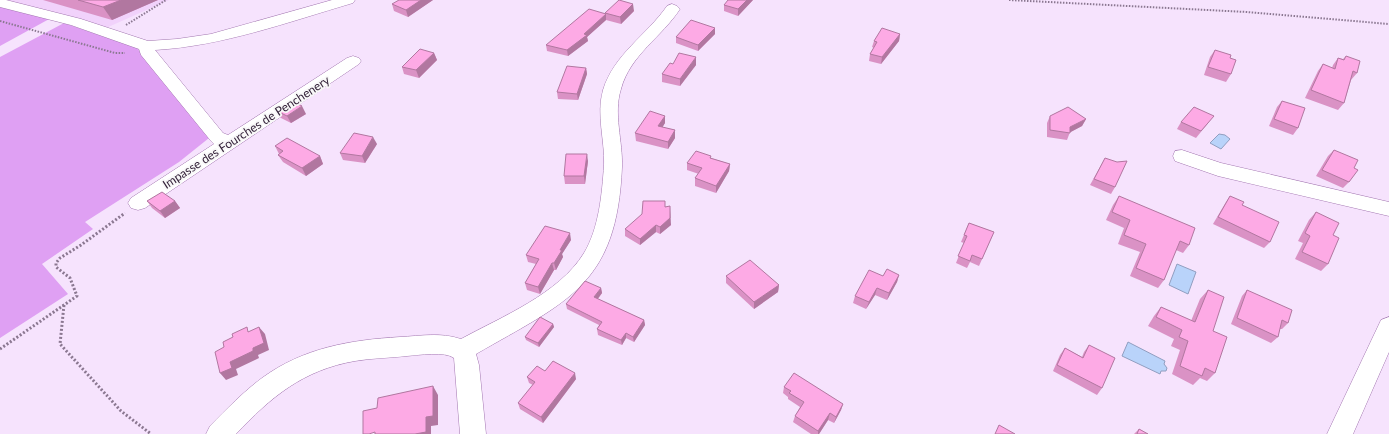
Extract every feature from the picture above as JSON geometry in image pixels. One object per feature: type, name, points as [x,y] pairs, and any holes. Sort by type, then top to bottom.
[{"type":"street","points":[[0,3],[69,20],[145,45],[177,44],[214,38],[348,0]]},
{"type":"street","points":[[462,350],[554,297],[570,286],[593,257],[601,240],[610,204],[613,164],[608,114],[612,90],[620,72],[633,54],[661,25],[672,9]]},
{"type":"street","points":[[145,45],[146,52],[217,137],[228,144]]},
{"type":"street","name":"Impasse des Fourches de Penchenery","points":[[138,203],[353,61]]},
{"type":"street","points":[[1182,156],[1218,169],[1389,209]]},
{"type":"street","points":[[1340,434],[1389,327]]},
{"type":"street","points":[[219,434],[261,393],[275,382],[300,369],[331,356],[350,352],[411,346],[448,345],[462,350],[466,357],[473,434]]},
{"type":"path","points":[[111,34],[166,0]]},
{"type":"path","points":[[1009,0],[1268,14],[1389,24]]},
{"type":"path","points":[[0,21],[115,53],[125,53],[145,45]]},
{"type":"path","points":[[0,349],[77,296],[78,293],[70,278],[56,267],[56,263],[60,258],[89,240],[138,203]]},
{"type":"path","points":[[64,305],[60,344],[121,411],[151,434]]},
{"type":"shaded area","points":[[5,0],[169,0],[106,28]]},
{"type":"shaded area","points":[[0,6],[51,18],[0,46]]},
{"type":"shaded area","points":[[64,23],[137,48],[209,138],[179,162],[85,222],[93,229],[42,264],[68,294],[0,338],[0,57]]},
{"type":"water","points":[[1219,134],[1225,135],[1230,139],[1221,149],[1210,143]]},
{"type":"water","points":[[1177,264],[1196,272],[1188,294],[1169,285]]},
{"type":"water","points":[[1128,342],[1165,361],[1164,364],[1167,368],[1166,371],[1161,371],[1160,374],[1122,356]]},
{"type":"building","points":[[78,0],[121,0],[103,7]]},
{"type":"building","points":[[399,0],[421,0],[406,10],[392,4]]},
{"type":"building","points":[[619,0],[633,4],[620,17],[605,13]]},
{"type":"building","points":[[728,0],[747,0],[738,9],[724,5]]},
{"type":"building","points":[[589,9],[606,14],[584,34],[587,35],[567,50],[546,45]]},
{"type":"building","points":[[691,20],[715,28],[698,45],[676,37]]},
{"type":"building","points":[[882,28],[900,34],[882,57],[870,54],[877,42],[874,41]]},
{"type":"building","points":[[420,49],[434,53],[416,70],[402,67]]},
{"type":"building","points":[[1215,50],[1231,55],[1230,58],[1236,60],[1231,74],[1208,67]]},
{"type":"building","points":[[679,53],[696,57],[680,79],[662,74],[670,63],[673,64]]},
{"type":"building","points":[[1346,56],[1360,61],[1357,73],[1353,71],[1344,103],[1311,90],[1323,64],[1335,69],[1338,58],[1344,60]]},
{"type":"building","points":[[567,66],[586,68],[577,94],[557,92]]},
{"type":"building","points":[[292,101],[302,106],[287,116],[277,111]]},
{"type":"building","points":[[1282,101],[1305,108],[1298,128],[1274,119]]},
{"type":"building","points":[[1068,107],[1086,119],[1070,127],[1070,133],[1050,130],[1050,116]]},
{"type":"building","points":[[1194,107],[1214,116],[1201,131],[1181,122]]},
{"type":"building","points":[[650,111],[665,116],[658,126],[675,130],[668,142],[635,133]]},
{"type":"building","points":[[354,133],[373,137],[362,156],[340,153]]},
{"type":"building","points":[[287,138],[320,156],[302,168],[278,155],[283,151],[275,146]]},
{"type":"building","points":[[1334,150],[1358,160],[1354,168],[1358,170],[1349,182],[1322,170]]},
{"type":"building","points":[[696,151],[711,156],[710,158],[730,164],[716,186],[695,178],[702,168],[687,163]]},
{"type":"building","points":[[566,154],[587,154],[584,176],[564,176]]},
{"type":"building","points":[[1105,158],[1117,162],[1127,161],[1115,187],[1094,179]]},
{"type":"building","points":[[162,192],[175,201],[160,211],[147,201]]},
{"type":"building","points":[[1119,196],[1195,228],[1189,245],[1180,241],[1164,280],[1136,268],[1146,244],[1124,235],[1130,220],[1112,212]]},
{"type":"building","points":[[1230,196],[1244,202],[1242,205],[1279,222],[1270,242],[1218,217]]},
{"type":"building","points":[[643,201],[665,201],[665,207],[670,206],[670,218],[660,227],[656,225],[640,239],[625,229],[642,214]]},
{"type":"building","points":[[1316,212],[1339,223],[1333,235],[1339,238],[1328,264],[1302,252],[1310,236],[1305,233]]},
{"type":"building","points":[[969,223],[994,232],[982,259],[972,255],[970,261],[958,256],[967,236],[964,235]]},
{"type":"building","points":[[545,226],[570,233],[560,250],[562,250],[554,263],[552,263],[538,287],[525,283],[539,259],[526,255]]},
{"type":"building","points":[[750,260],[779,285],[754,302],[726,276]]},
{"type":"building","points":[[887,269],[899,275],[889,293],[877,288],[869,302],[855,296],[869,270],[883,276]]},
{"type":"building","points":[[585,281],[601,288],[594,297],[644,320],[633,337],[626,333],[621,340],[597,329],[602,322],[566,304]]},
{"type":"building","points":[[1208,290],[1224,297],[1213,331],[1227,337],[1215,373],[1205,368],[1202,376],[1180,366],[1188,341],[1179,337],[1182,330],[1156,317],[1161,307],[1195,322]]},
{"type":"building","points":[[1247,290],[1292,310],[1288,323],[1282,320],[1278,337],[1237,318]]},
{"type":"building","points":[[540,317],[553,324],[538,343],[525,337]]},
{"type":"building","points":[[247,327],[248,332],[259,327],[264,343],[253,348],[253,351],[230,362],[232,368],[220,373],[215,352],[224,347],[223,342],[233,337],[232,334]]},
{"type":"building","points":[[1089,345],[1115,358],[1102,388],[1057,365],[1065,348],[1083,358]]},
{"type":"building","points":[[553,361],[575,373],[541,417],[518,403],[535,382],[527,377],[537,366],[545,371]]},
{"type":"building","points":[[794,373],[843,404],[836,417],[830,413],[818,431],[795,416],[804,402],[789,393],[791,391],[784,387]]},
{"type":"building","points":[[433,386],[433,416],[426,417],[426,432],[415,434],[375,434],[375,432],[363,434],[363,411],[377,408],[378,398]]},
{"type":"building","points":[[999,425],[1015,434],[995,434]]},
{"type":"building","points":[[1139,429],[1148,434],[1137,434]]}]
